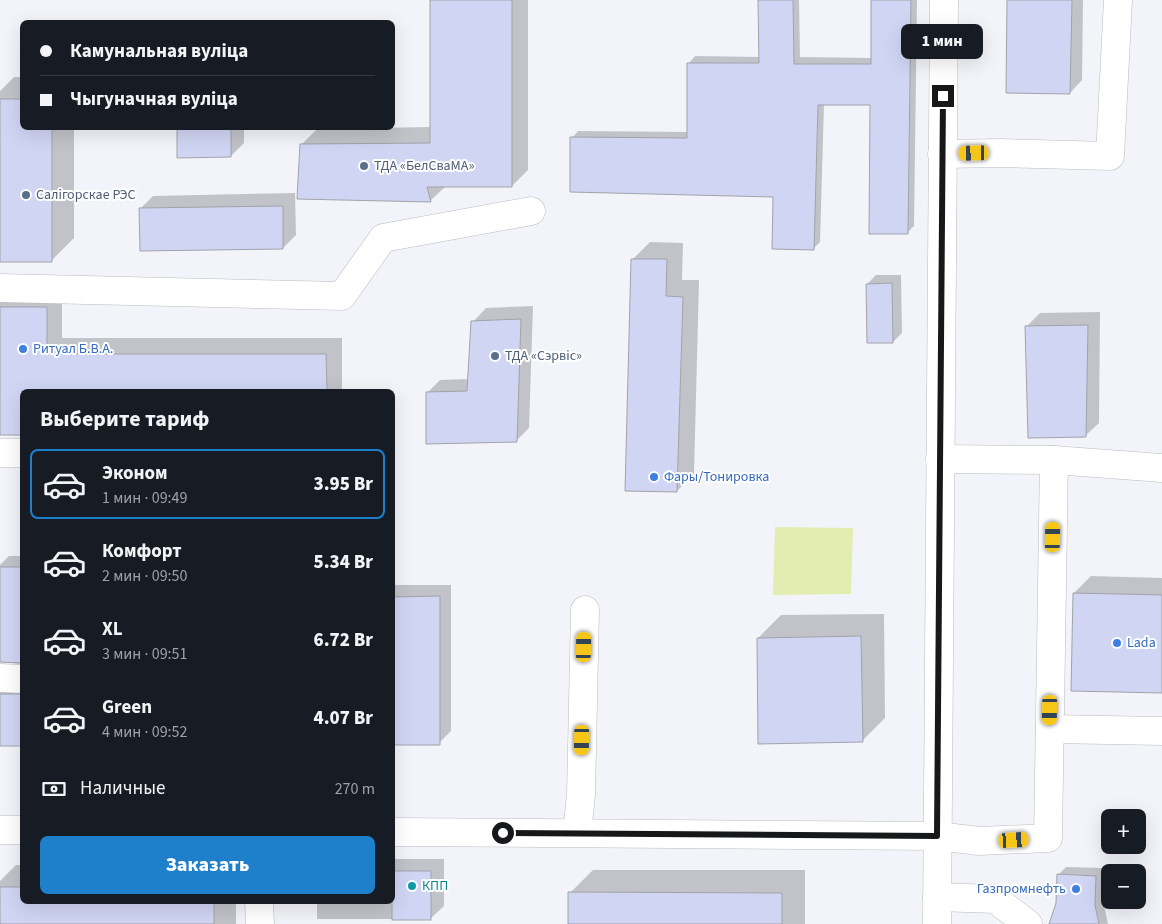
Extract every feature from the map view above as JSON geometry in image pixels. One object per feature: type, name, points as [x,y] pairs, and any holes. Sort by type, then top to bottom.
[{"type":"street","points":[[938,924],[937,836],[944,0]]},
{"type":"street","points":[[942,154],[1001,153],[1110,156],[1118,0]]},
{"type":"street","points":[[0,288],[342,296],[383,238],[531,211]]},
{"type":"street","points":[[0,452],[20,453]]},
{"type":"street","points":[[940,459],[1054,460],[1162,468]]},
{"type":"street","points":[[395,832],[937,836],[979,842],[1048,838],[1054,460]]},
{"type":"street","points":[[577,833],[581,795],[585,610]]},
{"type":"street","points":[[0,678],[20,679]]},
{"type":"street","points":[[1050,729],[1162,731]]},
{"type":"street","points":[[0,830],[20,830]]},
{"type":"street","points":[[937,897],[995,899],[1028,924]]},
{"type":"street","points":[[259,904],[260,924]]},
{"type":"green space","points":[[775,527],[853,528],[851,594],[773,595]]},
{"type":"building","points":[[430,0],[512,0],[512,187],[427,187],[431,202],[297,199],[300,144],[430,143]]},
{"type":"building","points":[[758,0],[793,0],[794,64],[871,64],[871,0],[911,0],[908,234],[869,234],[870,105],[818,105],[814,250],[772,249],[773,197],[570,192],[570,137],[687,138],[687,63],[759,63]]},
{"type":"building","points":[[1007,0],[1072,0],[1070,94],[1006,93]]},
{"type":"building","name":"Салігорскае РЭС","points":[[0,99],[20,99],[20,130],[52,130],[52,262],[0,262]]},
{"type":"building","points":[[177,130],[231,130],[231,157],[177,158]]},
{"type":"building","points":[[283,206],[283,249],[140,251],[139,208]]},
{"type":"building","points":[[631,259],[667,259],[666,296],[683,297],[677,492],[625,491]]},
{"type":"building","points":[[892,283],[893,343],[867,343],[866,284]]},
{"type":"building","points":[[0,307],[47,307],[47,354],[326,354],[327,389],[20,389],[20,435],[0,435]]},
{"type":"building","name":"ТДА «Сэрвіс»","points":[[521,319],[517,442],[426,444],[426,392],[467,391],[471,321]]},
{"type":"building","points":[[1088,325],[1086,437],[1028,438],[1025,326]]},
{"type":"building","points":[[0,567],[20,567],[20,663],[0,662]]},
{"type":"building","name":"Lada","points":[[1073,593],[1162,595],[1162,693],[1071,691]]},
{"type":"building","points":[[440,596],[440,745],[395,745],[395,597]]},
{"type":"building","points":[[861,636],[863,742],[758,744],[757,638]]},
{"type":"building","points":[[0,694],[20,694],[20,746],[0,746]]},
{"type":"building","points":[[395,871],[431,871],[431,920],[392,920],[392,904],[395,904]]},
{"type":"building","points":[[1057,874],[1096,876],[1095,905],[1099,924],[1049,924],[1056,903]]},
{"type":"building","points":[[0,887],[20,887],[20,904],[214,904],[214,924],[0,924]]},
{"type":"building","points":[[568,892],[782,893],[782,924],[568,924]]},
{"type":"place","name":"ТДА «БелСваМА»","points":[[364,166]]},
{"type":"place","name":"Салігорскае РЭС","points":[[26,195]]},
{"type":"place","name":"Ритуал Б.В.А.","points":[[23,349]]},
{"type":"place","name":"ТДА «Сэрвіс»","points":[[495,356]]},
{"type":"place","name":"Фары/Тонировка","points":[[654,477]]},
{"type":"place","name":"Lada","points":[[1117,643]]},
{"type":"place","name":"КПП","points":[[412,886]]},
{"type":"place","name":"Газпромнефть","points":[[1076,889]]},
{"type":"route","points":[[503,833],[937,836],[943,96]]}]
